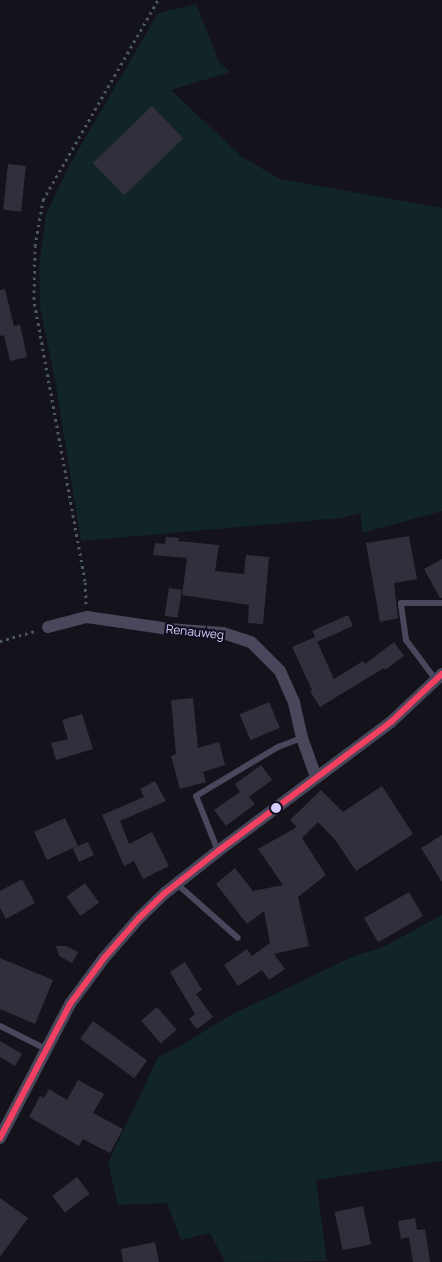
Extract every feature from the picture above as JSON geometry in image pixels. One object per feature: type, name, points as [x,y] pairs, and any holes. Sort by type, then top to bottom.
[{"type":"street","name":"Renauweg","points":[[48,627],[86,617],[169,629],[223,634],[251,642],[280,670],[294,703],[302,738],[316,777]]},
{"type":"street","points":[[0,1138],[70,1004],[104,958],[145,912],[176,884],[218,851],[390,722],[439,677]]},
{"type":"lane","points":[[439,677],[406,640],[401,604],[442,603]]},
{"type":"lane","points":[[218,851],[196,796],[278,747],[302,738]]},
{"type":"lane","points":[[176,884],[238,938]]},
{"type":"lane","points":[[0,1026],[46,1049]]},
{"type":"path","points":[[86,617],[84,581],[34,299],[35,246],[43,200],[158,0]]},
{"type":"path","points":[[0,641],[48,627]]},
{"type":"green space","points":[[196,4],[219,62],[230,72],[171,90],[242,157],[280,179],[442,208],[442,511],[362,533],[361,513],[341,518],[81,541],[55,380],[40,307],[39,268],[46,214],[69,166],[158,13]]},
{"type":"green space","points":[[442,915],[442,1161],[316,1180],[327,1261],[225,1262],[210,1233],[181,1240],[167,1203],[118,1205],[108,1163],[158,1057],[182,1045],[229,1016],[354,956],[381,948]]},
{"type":"building","points":[[152,106],[183,138],[124,195],[93,163]]},
{"type":"building","points":[[8,164],[26,166],[21,212],[3,210]]},
{"type":"building","points":[[5,289],[14,326],[20,325],[27,357],[10,361],[4,335],[0,336],[0,290]]},
{"type":"building","points":[[409,536],[417,579],[394,583],[398,618],[380,622],[366,543]]},
{"type":"building","points":[[166,537],[179,538],[178,541],[219,545],[215,571],[244,574],[246,555],[269,557],[263,624],[248,623],[249,605],[182,595],[187,558],[153,555],[155,543],[165,544]]},
{"type":"building","points":[[442,559],[442,598],[440,598],[424,569]]},
{"type":"building","points":[[169,588],[182,590],[177,618],[165,616]]},
{"type":"building","points":[[348,615],[353,626],[317,642],[312,631]]},
{"type":"building","points":[[315,637],[334,679],[363,661],[365,664],[394,642],[404,656],[385,670],[384,668],[320,707],[310,691],[312,690],[292,647]]},
{"type":"building","points":[[193,698],[198,748],[219,742],[225,765],[203,772],[206,782],[180,789],[171,756],[176,754],[171,700]]},
{"type":"building","points":[[269,702],[280,728],[250,740],[240,715]]},
{"type":"building","points":[[82,714],[93,749],[56,760],[51,743],[68,739],[62,720]]},
{"type":"building","points":[[261,765],[272,780],[249,797],[255,804],[226,826],[214,810],[240,792],[235,784]]},
{"type":"building","points":[[155,781],[166,801],[120,821],[129,844],[152,832],[169,866],[143,879],[134,861],[124,866],[102,815],[144,797],[140,789]]},
{"type":"building","points":[[382,786],[413,834],[356,871],[336,841],[318,822],[302,838],[326,875],[298,897],[309,946],[274,954],[285,969],[269,980],[262,970],[238,986],[224,965],[247,949],[252,956],[270,943],[264,911],[247,924],[216,884],[235,868],[253,891],[283,885],[258,849],[297,827],[290,820],[321,790],[343,812]]},
{"type":"building","points":[[65,818],[78,846],[88,842],[94,855],[79,862],[73,849],[75,847],[47,860],[34,832]]},
{"type":"building","points":[[442,835],[442,882],[421,848]]},
{"type":"building","points":[[22,879],[35,903],[6,919],[0,908],[0,891]]},
{"type":"building","points":[[85,883],[99,902],[80,916],[66,897]]},
{"type":"building","points":[[409,892],[423,916],[378,942],[364,918]]},
{"type":"building","points":[[56,946],[66,946],[78,952],[72,963],[59,956]]},
{"type":"building","points":[[0,958],[53,980],[35,1024],[0,1009]]},
{"type":"building","points":[[185,962],[202,990],[196,994],[213,1017],[197,1029],[189,1019],[195,1014],[170,972]]},
{"type":"building","points":[[157,1007],[177,1030],[161,1043],[141,1021]]},
{"type":"building","points":[[93,1021],[147,1060],[134,1078],[80,1039]]},
{"type":"building","points":[[0,1041],[22,1054],[15,1066],[0,1057]]},
{"type":"building","points":[[78,1080],[104,1094],[93,1113],[123,1129],[110,1153],[83,1139],[79,1146],[29,1117],[40,1096],[44,1098],[49,1089],[67,1100]]},
{"type":"building","points":[[77,1177],[90,1194],[65,1212],[52,1196]]},
{"type":"building","points":[[0,1198],[28,1218],[0,1257]]},
{"type":"building","points":[[363,1206],[371,1244],[343,1250],[335,1212]]},
{"type":"building","points":[[415,1218],[417,1230],[425,1229],[430,1262],[413,1262],[409,1237],[401,1239],[398,1221]]},
{"type":"building","points":[[155,1242],[159,1262],[123,1262],[121,1249]]},
{"type":"transit line","points":[[0,1138],[70,1004],[104,958],[139,918],[165,893],[218,851],[391,722],[442,674]]}]
